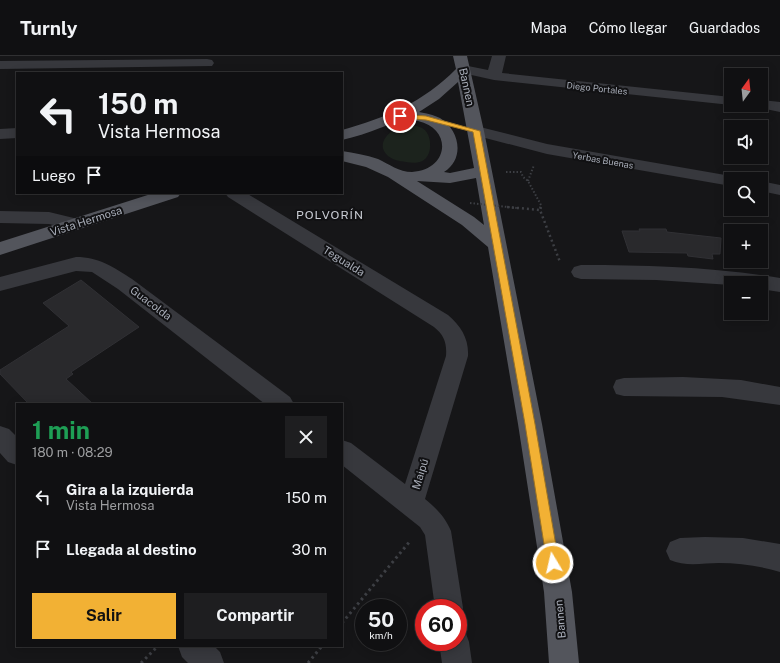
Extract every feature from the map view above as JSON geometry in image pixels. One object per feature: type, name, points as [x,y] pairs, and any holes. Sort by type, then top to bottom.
[{"type":"main road","points":[[343,135],[400,116],[437,94],[452,82],[462,63]]},
{"type":"main road","name":"Bannen","points":[[462,63],[476,131],[544,505],[558,592],[564,663]]},
{"type":"main road","points":[[400,116],[419,117],[476,131]]},
{"type":"main road","points":[[420,176],[440,168],[450,156],[450,148],[446,132],[440,125],[431,120]]},
{"type":"main road","points":[[372,164],[366,150],[366,143],[372,131],[380,123]]},
{"type":"main road","points":[[343,156],[372,164],[395,175],[468,221],[496,244]]},
{"type":"main road","points":[[395,175],[450,178],[483,171]]},
{"type":"main road","name":"Vista Hermosa","points":[[0,249],[169,194]]},
{"type":"street","points":[[494,76],[499,56]]},
{"type":"street","name":"Diego Portales","points":[[462,63],[494,76],[724,100]]},
{"type":"street","points":[[0,65],[207,64]]},
{"type":"street","points":[[768,105],[780,107]]},
{"type":"street","name":"Yerbas Buenas","points":[[476,131],[547,149],[724,181]]},
{"type":"street","points":[[0,134],[16,133]]},
{"type":"street","points":[[768,187],[780,190]]},
{"type":"street","name":"Tegualda","points":[[236,194],[442,321],[453,332]]},
{"type":"street","points":[[0,217],[49,218],[76,224]]},
{"type":"street","name":"Guacolda","points":[[8,282],[76,264],[85,264],[98,267],[144,298],[281,403]]},
{"type":"street","points":[[581,272],[696,274],[780,285]]},
{"type":"street","points":[[0,294],[8,282]]},
{"type":"street","name":"Maipú","points":[[420,511],[457,356],[458,347],[453,332]]},
{"type":"street","points":[[624,387],[720,388],[780,396]]},
{"type":"street","points":[[0,436],[16,453]]},
{"type":"street","points":[[343,452],[420,511],[438,531],[448,599]]},
{"type":"street","points":[[680,551],[720,549],[738,550],[750,551],[780,558]]},
{"type":"street","points":[[194,647],[209,663]]},
{"type":"street","points":[[455,651],[457,663]]},
{"type":"path","points":[[528,181],[541,205],[540,210],[550,236]]},
{"type":"path","points":[[470,203],[540,210]]},
{"type":"path","points":[[343,621],[420,511]]},
{"type":"path","points":[[141,663],[157,647]]},
{"type":"path","points":[[308,663],[321,647]]},
{"type":"shaded area","points":[[404,125],[420,127],[427,133],[430,142],[430,151],[424,160],[411,163],[396,160],[388,156],[384,151],[383,142],[386,137],[394,130]]},
{"type":"building","points":[[639,229],[666,229],[667,232],[721,238],[720,254],[712,254],[713,259],[688,256],[687,253],[629,252],[622,231],[640,231]]},
{"type":"building","points":[[81,280],[139,327],[71,372],[73,374],[66,379],[92,403],[28,403],[0,374],[0,370],[69,326],[43,303]]},
{"type":"district","name":"POLVORÍN","points":[[330,215]]},
{"type":"route","points":[[400,116],[426,118],[476,131],[530,424],[553,563]]}]
